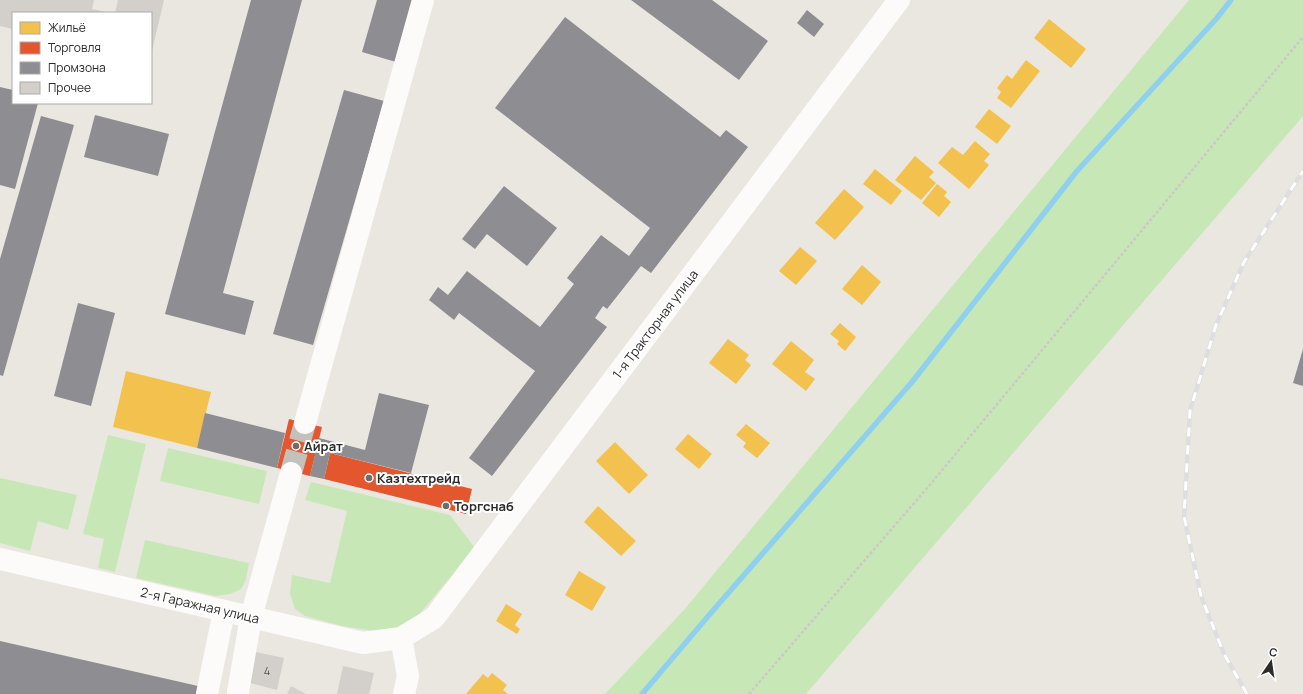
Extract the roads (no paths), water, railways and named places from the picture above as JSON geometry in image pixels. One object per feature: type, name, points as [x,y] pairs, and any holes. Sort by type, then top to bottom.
[{"type":"street","points":[[305,422],[423,0]]},
{"type":"street","name":"1-я Тракторная улица","points":[[401,638],[434,618],[899,0]]},
{"type":"street","points":[[238,692],[251,617],[291,473]]},
{"type":"street","name":"2-я Гаражная улица","points":[[0,559],[363,643],[401,638]]},
{"type":"street","points":[[207,694],[224,611]]},
{"type":"street","points":[[401,638],[408,676],[404,694]]},
{"type":"waterway","points":[[642,694],[912,382],[1077,171],[1217,18],[1231,0]]},
{"type":"tunnel","points":[[291,473],[305,423]]},
{"type":"railway","points":[[1247,694],[1224,654],[1201,596],[1184,516],[1190,411],[1216,325],[1244,262],[1303,171]]},
{"type":"place","name":"Айрат","points":[[296,446]]},
{"type":"place","name":"Казтехтрейд","points":[[369,478]]},
{"type":"place","name":"Торгснаб","points":[[446,506]]}]
